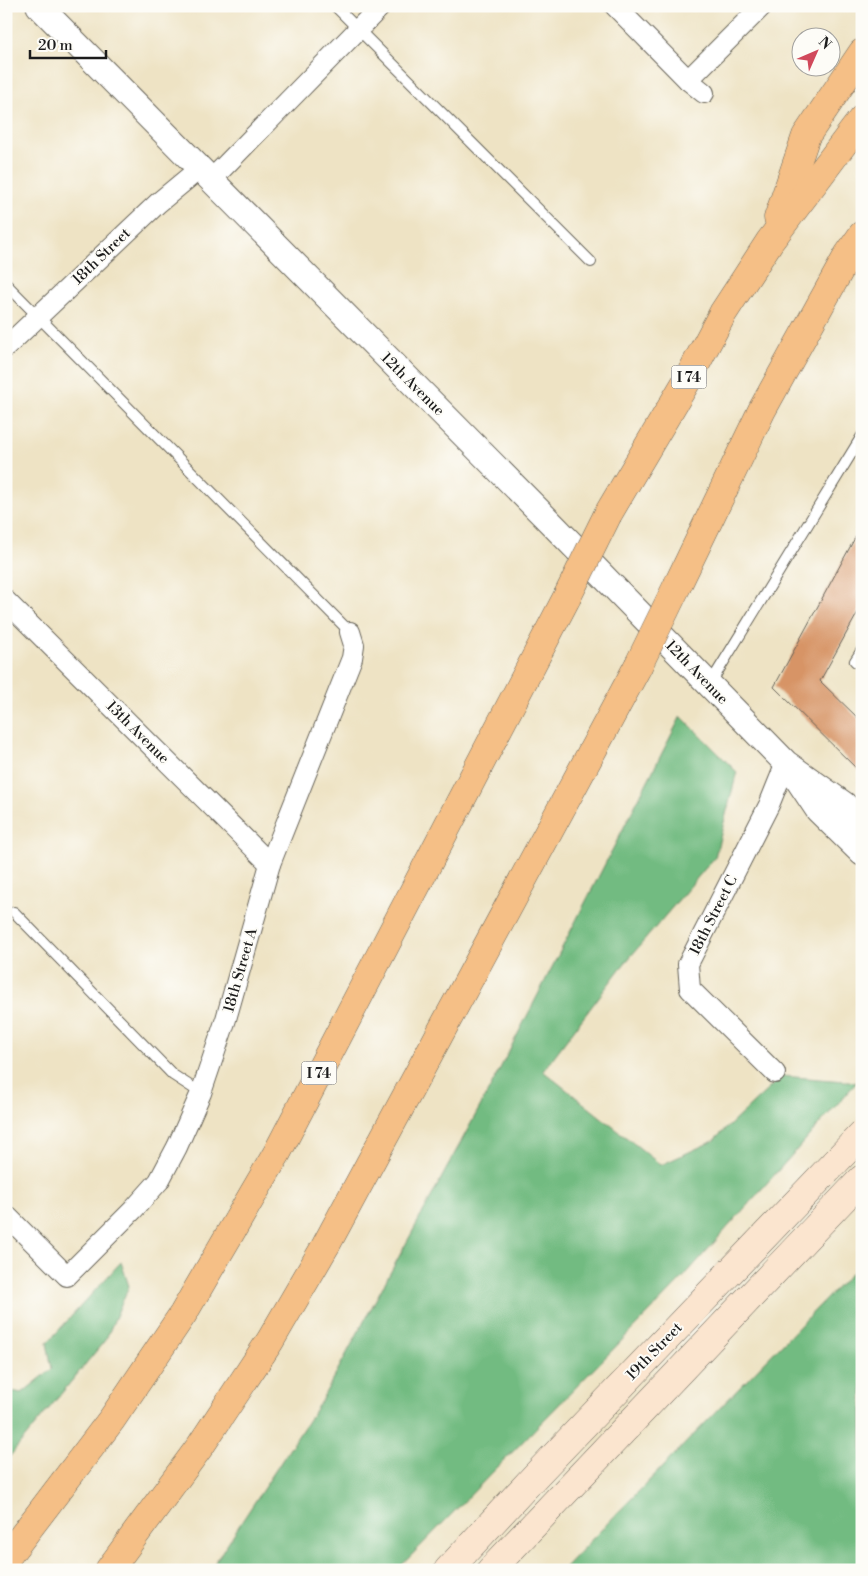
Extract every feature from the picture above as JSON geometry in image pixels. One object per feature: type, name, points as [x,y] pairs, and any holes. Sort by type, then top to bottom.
[{"type":"highway","points":[[770,241],[806,136],[862,53]]},
{"type":"highway","name":"I 74","points":[[6,1558],[112,1419],[183,1314],[277,1153],[567,597],[608,514],[688,379],[723,313],[770,241],[862,119]]},
{"type":"highway","points":[[109,1570],[201,1445],[270,1340],[321,1253],[638,666],[762,410],[857,244]]},
{"type":"main road","name":"19th Street","points":[[448,1570],[543,1467],[862,1134]]},
{"type":"main road","points":[[491,1570],[856,1187]]},
{"type":"street","name":"12th Avenue","points":[[39,6],[786,763],[845,805],[862,822]]},
{"type":"street","name":"18th Street","points":[[6,347],[158,203],[205,175],[359,30],[381,6]]},
{"type":"street","points":[[615,6],[688,80],[704,93]]},
{"type":"street","points":[[688,80],[762,6]]},
{"type":"street","name":"13th Avenue","points":[[6,601],[270,864]]},
{"type":"street","name":"18th Street A","points":[[6,1215],[67,1276],[133,1210],[159,1180],[177,1148],[201,1093],[226,1019],[270,864],[352,658],[354,644],[350,632]]},
{"type":"street","name":"12th Avenue","points":[[786,763],[818,810],[862,852]]},
{"type":"street","name":"18th Street C","points":[[774,1073],[690,989],[688,964],[769,805],[786,763]]},
{"type":"lane","points":[[335,6],[591,262]]},
{"type":"lane","points":[[6,284],[350,632]]},
{"type":"lane","points":[[709,685],[862,436]]},
{"type":"lane","points":[[862,650],[855,661],[862,667]]},
{"type":"lane","points":[[14,912],[173,1075],[201,1093]]},
{"type":"green space","points":[[681,716],[737,772],[715,857],[620,969],[543,1071],[661,1165],[713,1141],[782,1076],[857,1082],[679,1282],[397,1570],[210,1570],[321,1401],[489,1090]]},
{"type":"green space","points":[[121,1262],[129,1286],[106,1339],[6,1461],[6,1390],[22,1393],[52,1369],[47,1343]]},
{"type":"green space","points":[[862,1262],[862,1570],[562,1570]]},
{"type":"building","points":[[862,525],[862,605],[820,681],[862,722],[862,774],[774,687]]}]
